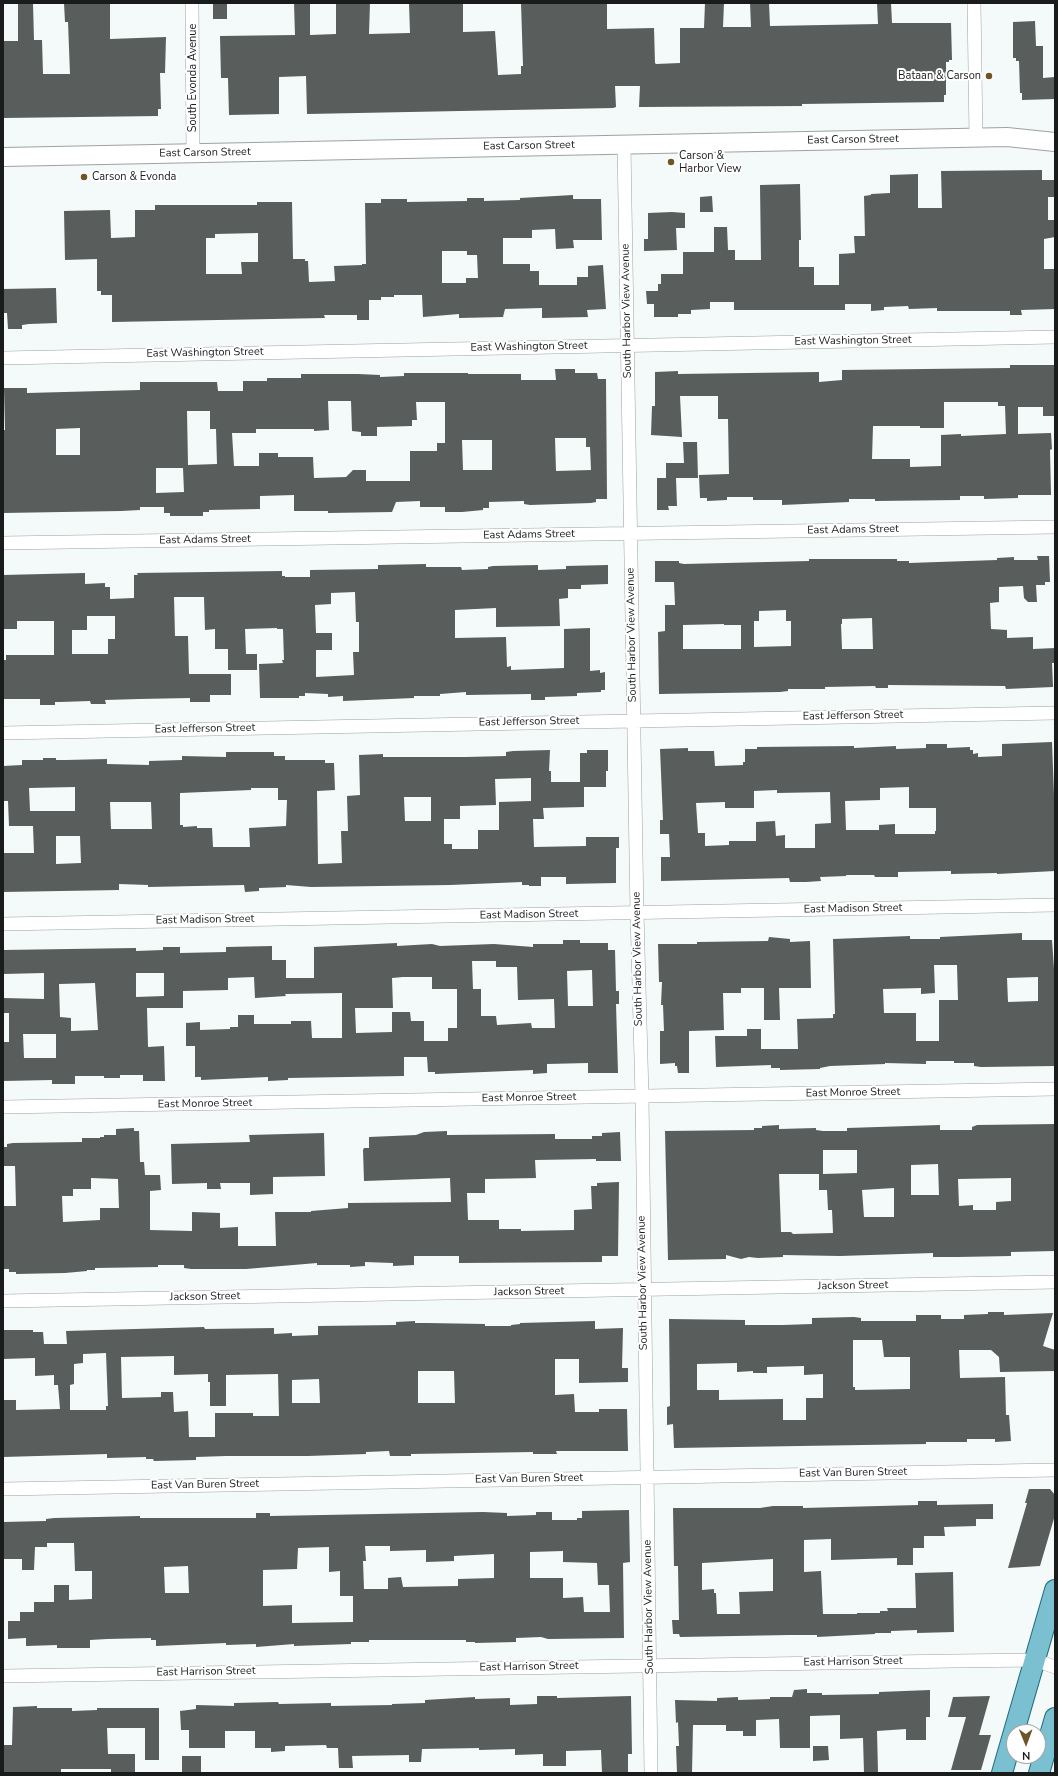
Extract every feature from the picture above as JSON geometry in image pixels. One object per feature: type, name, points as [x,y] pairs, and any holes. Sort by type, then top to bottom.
[{"type":"main road","name":"East Carson Street","points":[[3,157],[1007,137],[1055,142]]},
{"type":"main road","points":[[1002,1773],[1055,1590]]},
{"type":"main road","points":[[1039,1773],[1055,1718]]},
{"type":"street","name":"South Evonda Avenue","points":[[192,3],[193,153]]},
{"type":"street","points":[[974,3],[976,138]]},
{"type":"street","name":"South Harbor View Avenue","points":[[624,145],[637,913],[642,1096],[643,1290],[651,1773]]},
{"type":"street","name":"East Washington Street","points":[[3,358],[1055,337]]},
{"type":"street","name":"East Adams Street","points":[[3,543],[1055,527]]},
{"type":"street","name":"East Jefferson Street","points":[[3,733],[1055,712]]},
{"type":"street","name":"East Madison Street","points":[[3,924],[1055,905]]},
{"type":"street","name":"East Monroe Street","points":[[3,1107],[1055,1089]]},
{"type":"street","name":"Jackson Street","points":[[3,1301],[1055,1282]]},
{"type":"street","name":"East Van Buren Street","points":[[3,1489],[1055,1470]]},
{"type":"street","name":"East Harrison Street","points":[[3,1676],[1035,1660],[1055,1667]]},
{"type":"building","points":[[18,3],[33,3],[34,40],[42,40],[43,74],[70,74],[68,22],[65,22],[64,3],[110,3],[110,39],[166,37],[165,73],[160,73],[161,109],[158,109],[158,116],[3,118],[3,41],[18,41]]},
{"type":"building","points":[[294,3],[310,3],[310,35],[336,34],[336,3],[370,3],[369,34],[410,33],[409,3],[463,3],[463,32],[495,31],[498,75],[521,74],[521,66],[523,66],[521,3],[607,3],[607,29],[654,28],[656,64],[680,63],[680,28],[704,28],[705,3],[724,3],[723,27],[751,27],[750,3],[769,3],[770,26],[878,24],[877,3],[891,3],[892,23],[951,23],[952,60],[946,62],[946,95],[944,95],[944,102],[802,104],[802,106],[639,107],[640,86],[615,86],[616,107],[613,108],[307,114],[306,76],[279,77],[279,114],[229,115],[228,78],[221,78],[220,36],[295,35]]},
{"type":"building","points":[[213,4],[227,4],[227,19],[213,19]]},
{"type":"building","points":[[1035,21],[1036,46],[1043,46],[1043,78],[1055,77],[1055,99],[1022,100],[1022,93],[1020,93],[1019,61],[1016,61],[1016,58],[1013,58],[1013,22]]},
{"type":"building","points":[[1042,170],[1042,180],[1055,180],[1055,197],[1048,197],[1048,220],[1055,220],[1055,237],[1044,239],[1044,269],[1055,269],[1055,309],[1021,310],[1022,315],[1010,315],[1010,311],[937,311],[937,308],[909,309],[908,306],[884,307],[884,310],[871,311],[871,304],[845,304],[845,310],[734,310],[734,302],[710,302],[710,309],[691,310],[691,314],[678,314],[678,317],[654,317],[654,304],[647,304],[646,291],[658,291],[658,284],[661,284],[661,274],[683,274],[683,252],[714,252],[714,227],[727,227],[728,250],[735,250],[735,260],[761,260],[760,185],[800,184],[801,240],[799,240],[799,267],[814,267],[814,285],[839,285],[839,254],[855,253],[854,236],[865,236],[864,196],[890,193],[890,175],[918,174],[918,208],[942,208],[941,171]]},
{"type":"building","points":[[573,195],[573,199],[601,199],[602,240],[573,240],[574,248],[556,249],[555,229],[532,230],[532,238],[503,238],[503,264],[530,264],[530,271],[539,271],[539,285],[577,285],[577,277],[588,277],[588,266],[603,265],[606,309],[587,310],[588,317],[542,318],[542,308],[505,309],[503,317],[459,318],[459,314],[423,317],[422,295],[394,295],[394,297],[381,297],[381,300],[369,300],[369,320],[357,320],[357,315],[324,315],[325,318],[112,322],[112,295],[101,295],[101,291],[97,291],[97,259],[65,260],[64,211],[110,210],[111,238],[135,237],[135,210],[155,210],[155,205],[257,205],[257,202],[292,202],[293,259],[305,259],[305,261],[308,261],[309,282],[335,281],[334,266],[366,264],[365,203],[381,203],[381,199],[407,199],[407,202],[467,201],[467,198],[484,198],[484,201],[520,200],[520,198]],"holes":[[[258,233],[258,262],[241,262],[242,274],[206,274],[206,238],[215,238],[215,234]],[[442,251],[467,251],[467,255],[477,255],[478,278],[466,278],[466,283],[442,283]]]},
{"type":"building","points":[[712,196],[713,212],[700,212],[700,197]]},
{"type":"building","points":[[648,213],[685,213],[685,228],[676,228],[677,250],[644,251],[644,239],[648,239]]},
{"type":"building","points":[[56,288],[57,323],[29,324],[22,325],[22,329],[8,329],[7,313],[3,313],[3,289]]},
{"type":"building","points":[[1010,365],[1055,365],[1055,416],[1043,416],[1043,407],[1018,407],[1018,434],[1051,433],[1051,495],[1018,495],[1018,498],[984,499],[984,496],[960,496],[960,500],[875,501],[875,499],[849,499],[849,502],[782,505],[782,500],[753,500],[753,497],[727,497],[727,500],[707,501],[707,498],[700,498],[699,475],[729,474],[728,419],[718,419],[718,396],[680,396],[682,437],[651,435],[652,406],[655,406],[655,372],[678,371],[678,374],[819,372],[819,382],[842,380],[842,370],[1010,368]],"holes":[[[944,402],[998,402],[998,406],[1005,406],[1006,434],[961,436],[961,434],[941,435],[941,466],[910,467],[910,459],[872,459],[873,426],[920,426],[920,428],[944,428]]]},
{"type":"building","points":[[555,369],[575,369],[575,373],[597,373],[598,379],[606,379],[607,499],[596,499],[596,502],[591,503],[530,505],[524,504],[524,501],[489,502],[489,508],[462,512],[445,512],[445,507],[420,507],[420,501],[396,502],[392,512],[328,513],[328,511],[294,511],[294,495],[260,496],[260,509],[209,510],[209,512],[203,512],[203,516],[170,516],[170,513],[164,513],[164,507],[140,507],[140,510],[121,511],[3,513],[3,430],[5,430],[4,388],[27,388],[27,393],[140,390],[140,382],[217,382],[218,391],[243,391],[243,381],[267,381],[267,378],[301,378],[301,374],[358,374],[380,375],[380,377],[404,376],[404,373],[521,374],[521,380],[556,380]],"holes":[[[328,401],[351,401],[352,431],[361,432],[361,436],[377,436],[377,427],[412,426],[412,420],[417,420],[416,402],[445,402],[445,443],[437,443],[437,451],[410,451],[410,481],[366,481],[366,470],[353,470],[346,477],[314,478],[313,457],[278,457],[278,453],[259,453],[259,466],[234,466],[232,433],[256,433],[256,429],[314,429],[314,431],[329,430]],[[187,411],[210,411],[210,429],[216,429],[217,464],[188,465]],[[80,428],[80,455],[56,455],[56,429]],[[555,438],[586,438],[586,447],[590,447],[591,470],[556,471]],[[462,440],[492,440],[492,470],[463,470]],[[156,468],[183,468],[184,492],[156,493]]]},
{"type":"building","points":[[683,442],[697,442],[698,478],[676,478],[677,506],[668,506],[669,510],[657,510],[657,478],[666,478],[666,463],[684,463]]},
{"type":"building","points":[[1037,556],[1049,556],[1050,582],[1045,582],[1045,585],[1036,585],[1037,602],[1028,602],[1024,598],[1023,586],[999,587],[999,602],[990,603],[991,629],[1007,630],[1007,638],[1033,637],[1033,649],[1055,648],[1055,663],[1052,663],[1053,687],[1006,689],[1005,686],[888,685],[888,688],[876,688],[875,686],[825,687],[825,689],[788,689],[788,691],[780,692],[659,694],[658,632],[665,631],[665,605],[675,605],[674,582],[655,582],[655,561],[679,561],[679,563],[684,564],[809,561],[809,559],[897,559],[897,561],[909,561],[909,563],[997,560],[997,558],[1014,557],[1014,560],[1038,560]],"holes":[[[786,610],[786,621],[791,621],[791,646],[754,647],[754,621],[759,621],[759,611]],[[872,618],[873,649],[842,649],[842,619]],[[683,625],[741,625],[741,649],[683,649]]]},
{"type":"building","points":[[426,564],[426,567],[461,567],[462,570],[488,569],[488,567],[493,566],[538,565],[538,570],[566,569],[566,566],[608,565],[608,584],[581,585],[581,589],[568,589],[568,598],[559,599],[560,626],[496,627],[496,608],[455,610],[455,638],[506,637],[507,667],[511,666],[511,670],[564,668],[564,629],[590,628],[590,671],[600,670],[600,673],[605,672],[605,690],[601,690],[601,692],[577,693],[577,696],[545,697],[545,700],[531,700],[531,694],[466,695],[466,692],[440,694],[440,696],[414,696],[414,698],[343,701],[343,696],[328,697],[328,694],[305,693],[305,696],[299,696],[299,698],[260,698],[259,664],[283,663],[283,629],[245,629],[246,654],[257,654],[257,670],[228,670],[228,649],[215,649],[215,629],[205,630],[204,597],[174,597],[175,636],[188,636],[189,674],[231,674],[231,695],[210,695],[210,702],[190,702],[190,698],[105,700],[106,704],[91,704],[90,701],[55,702],[55,705],[40,705],[40,699],[3,699],[3,660],[6,660],[6,655],[54,655],[54,621],[17,621],[17,629],[3,629],[3,575],[85,573],[85,584],[105,583],[105,587],[110,587],[110,599],[134,598],[134,575],[138,575],[137,573],[282,571],[282,576],[285,577],[310,577],[310,570],[378,569],[378,565]],"holes":[[[355,592],[356,622],[359,622],[359,652],[353,652],[354,675],[316,677],[316,650],[332,650],[332,633],[316,633],[315,605],[331,604],[331,593]],[[87,616],[115,616],[115,639],[108,639],[108,654],[72,654],[72,630],[87,630]]]},
{"type":"building","points":[[1052,742],[1055,871],[997,874],[951,874],[951,871],[898,872],[898,877],[846,875],[820,877],[821,881],[806,882],[790,882],[789,878],[661,881],[661,857],[670,857],[669,834],[660,834],[660,820],[663,820],[660,749],[688,748],[688,751],[714,751],[715,766],[743,765],[743,762],[745,762],[745,749],[757,749],[757,747],[854,746],[854,748],[896,746],[896,749],[926,748],[926,744],[947,744],[947,748],[970,747],[970,750],[973,750],[973,754],[978,753],[978,757],[1002,756],[1002,744]],"holes":[[[909,787],[909,808],[936,808],[935,834],[895,834],[895,824],[879,825],[879,830],[846,830],[845,801],[880,800],[880,788]],[[777,790],[777,793],[830,792],[831,823],[815,824],[815,848],[785,848],[785,835],[776,836],[775,821],[756,822],[756,841],[729,841],[729,845],[705,846],[705,833],[698,833],[696,803],[725,802],[725,808],[754,808],[754,791]]]},
{"type":"building","points":[[550,750],[549,771],[551,771],[551,782],[580,782],[580,753],[587,753],[587,750],[608,750],[606,787],[584,787],[584,807],[543,808],[544,819],[533,819],[534,847],[586,846],[586,837],[619,837],[619,848],[616,848],[616,883],[566,884],[566,877],[541,877],[541,886],[522,885],[522,882],[450,885],[311,887],[286,885],[286,887],[259,888],[259,891],[245,892],[244,885],[148,887],[148,885],[119,884],[119,890],[3,892],[3,853],[34,853],[33,826],[9,826],[8,801],[3,801],[3,766],[22,765],[22,760],[43,760],[43,758],[56,758],[56,760],[107,759],[107,764],[149,765],[149,761],[182,760],[182,756],[226,757],[226,752],[274,752],[274,756],[285,756],[285,760],[325,760],[325,763],[334,763],[335,790],[317,791],[318,864],[342,863],[341,831],[348,831],[347,796],[360,795],[359,755],[383,754],[383,757],[506,756],[506,752]],"holes":[[[531,778],[531,801],[499,802],[499,830],[478,830],[478,849],[452,849],[452,844],[444,844],[444,819],[460,819],[460,806],[496,805],[495,779]],[[75,787],[75,811],[30,811],[29,788]],[[251,788],[278,788],[278,800],[287,800],[286,826],[249,828],[250,847],[213,847],[212,828],[197,828],[197,826],[183,827],[183,825],[180,825],[180,793],[251,790]],[[404,797],[431,797],[431,821],[405,821]],[[110,802],[151,802],[152,829],[111,829]],[[56,836],[80,836],[81,863],[56,864]]]},
{"type":"building","points":[[1022,933],[1022,940],[1052,940],[1055,983],[1055,1066],[981,1067],[974,1066],[974,1063],[926,1061],[926,1064],[885,1063],[830,1066],[820,1069],[780,1070],[780,1068],[771,1068],[771,1065],[716,1067],[715,1036],[747,1036],[747,1029],[761,1029],[761,1049],[798,1049],[797,1019],[833,1018],[833,1014],[835,1014],[833,939],[910,936],[910,939],[940,939],[940,937]],"holes":[[[934,965],[957,965],[958,1000],[939,1000],[939,1041],[916,1041],[916,1013],[884,1013],[883,989],[921,988],[921,994],[935,993]],[[1038,977],[1038,1001],[1008,1002],[1007,978]]]},
{"type":"building","points":[[769,937],[790,939],[790,942],[810,941],[811,988],[779,988],[780,1020],[764,1020],[764,988],[741,988],[741,993],[723,993],[724,1030],[689,1031],[689,1073],[678,1073],[675,1063],[660,1064],[660,1031],[664,1031],[663,1005],[661,1005],[662,982],[659,982],[658,944],[768,941]]},
{"type":"building","points":[[563,940],[580,940],[580,943],[608,943],[608,950],[615,950],[616,991],[619,991],[619,1004],[616,1004],[618,1073],[588,1073],[588,1063],[547,1064],[547,1073],[533,1074],[533,1070],[435,1074],[435,1072],[428,1072],[427,1057],[404,1057],[404,1076],[288,1078],[288,1080],[268,1081],[268,1077],[201,1080],[201,1077],[195,1077],[195,1046],[186,1046],[186,1023],[200,1022],[200,1030],[230,1029],[230,1027],[238,1027],[238,1015],[254,1015],[254,1024],[291,1024],[291,1021],[311,1021],[312,1038],[342,1038],[342,993],[285,994],[286,996],[255,998],[254,977],[228,978],[228,990],[183,991],[183,1008],[147,1008],[148,1047],[164,1046],[165,1081],[143,1081],[143,1075],[120,1075],[120,1078],[104,1078],[104,1076],[75,1076],[75,1084],[52,1084],[52,1080],[3,1081],[3,1042],[9,1042],[9,1013],[3,1013],[3,998],[44,999],[44,973],[3,974],[3,950],[136,948],[136,951],[163,950],[163,947],[180,947],[180,953],[226,952],[226,947],[272,946],[272,960],[286,960],[286,978],[314,978],[314,947],[397,943],[397,946],[432,944],[440,946],[494,944],[533,947],[533,944],[563,944]],"holes":[[[472,961],[496,961],[496,967],[517,967],[518,1000],[554,999],[555,1028],[532,1028],[531,1023],[497,1025],[496,1016],[481,1016],[481,989],[473,989]],[[592,970],[593,1006],[568,1006],[567,971]],[[136,973],[164,973],[164,996],[136,997]],[[432,977],[432,989],[457,989],[457,1028],[448,1028],[448,1041],[424,1041],[424,1021],[411,1021],[410,1012],[392,1012],[392,1032],[356,1033],[355,1008],[393,1008],[392,978]],[[95,983],[98,1030],[71,1031],[71,1018],[60,1017],[59,984]],[[23,1034],[56,1034],[56,1058],[24,1058]]]},
{"type":"building","points":[[1055,1124],[1055,1251],[1011,1252],[1011,1256],[933,1257],[933,1253],[840,1256],[783,1255],[783,1257],[749,1257],[741,1259],[726,1255],[726,1259],[668,1260],[665,1131],[754,1130],[754,1128],[762,1128],[762,1126],[779,1125],[779,1129],[816,1128],[816,1130],[823,1131],[847,1131],[847,1128],[940,1125],[940,1130],[972,1130],[972,1127],[977,1125]],"holes":[[[823,1150],[857,1150],[857,1173],[823,1174]],[[938,1164],[939,1195],[911,1195],[911,1165]],[[779,1174],[819,1174],[819,1190],[827,1190],[828,1210],[832,1210],[833,1233],[793,1234],[791,1232],[781,1232]],[[1011,1178],[1011,1201],[996,1202],[996,1210],[973,1210],[973,1205],[959,1206],[958,1179]],[[894,1188],[894,1217],[864,1217],[862,1190]]]},
{"type":"building","points":[[134,1128],[134,1131],[139,1131],[140,1162],[144,1162],[145,1175],[160,1175],[161,1190],[150,1191],[150,1230],[192,1231],[192,1212],[220,1213],[220,1228],[238,1227],[238,1246],[276,1246],[275,1212],[311,1212],[348,1208],[348,1203],[451,1202],[450,1178],[364,1181],[363,1150],[364,1148],[369,1148],[369,1137],[416,1135],[424,1132],[447,1131],[447,1135],[555,1134],[555,1139],[592,1139],[592,1136],[602,1136],[602,1133],[620,1132],[621,1161],[596,1161],[596,1159],[535,1160],[536,1178],[485,1179],[485,1193],[467,1193],[468,1220],[499,1220],[499,1229],[521,1229],[521,1231],[574,1230],[574,1210],[592,1209],[591,1186],[597,1186],[597,1183],[619,1182],[618,1256],[602,1256],[602,1262],[459,1263],[459,1256],[414,1256],[414,1265],[393,1266],[393,1263],[365,1262],[365,1266],[350,1267],[350,1265],[317,1265],[317,1263],[246,1269],[191,1269],[184,1268],[184,1265],[158,1265],[158,1267],[95,1268],[95,1270],[65,1273],[16,1274],[16,1272],[9,1272],[9,1269],[3,1269],[3,1206],[16,1206],[15,1166],[3,1166],[3,1147],[7,1147],[7,1144],[13,1143],[82,1142],[82,1138],[100,1138],[104,1137],[104,1135],[116,1135],[116,1129]],"holes":[[[91,1178],[118,1179],[119,1208],[100,1208],[100,1220],[63,1222],[62,1196],[73,1196],[73,1189],[91,1189]]]},
{"type":"building","points":[[324,1133],[325,1176],[273,1177],[273,1194],[250,1195],[250,1183],[220,1183],[221,1189],[207,1189],[207,1183],[172,1184],[171,1144],[250,1142],[249,1135]]},
{"type":"building","points":[[988,1312],[1004,1312],[1004,1315],[1053,1313],[1043,1346],[1055,1350],[1055,1371],[1000,1372],[999,1357],[991,1350],[959,1350],[960,1378],[1005,1377],[1006,1415],[1009,1415],[1011,1441],[995,1442],[995,1439],[967,1439],[967,1442],[926,1442],[926,1444],[674,1448],[673,1424],[667,1425],[667,1407],[670,1406],[669,1319],[745,1320],[745,1325],[783,1325],[812,1324],[812,1318],[854,1317],[861,1318],[861,1321],[916,1321],[916,1315],[941,1315],[941,1319],[964,1319],[964,1315],[988,1314]],"holes":[[[853,1340],[882,1340],[884,1357],[910,1357],[910,1389],[855,1390],[855,1387],[853,1387]],[[737,1363],[737,1372],[753,1371],[753,1373],[767,1373],[767,1367],[804,1366],[804,1375],[823,1374],[823,1398],[806,1398],[806,1420],[783,1420],[783,1399],[719,1400],[719,1390],[697,1390],[697,1364]]]},
{"type":"building","points":[[415,1321],[415,1323],[511,1326],[520,1323],[595,1321],[595,1329],[623,1328],[622,1368],[628,1368],[628,1382],[579,1383],[579,1359],[555,1359],[555,1395],[574,1394],[575,1412],[599,1412],[599,1409],[627,1409],[628,1451],[556,1451],[557,1454],[533,1454],[533,1452],[411,1454],[411,1456],[390,1456],[389,1451],[366,1452],[366,1454],[308,1456],[196,1457],[196,1460],[154,1461],[153,1459],[146,1459],[146,1457],[107,1458],[107,1454],[3,1457],[3,1400],[16,1400],[16,1410],[60,1409],[58,1385],[54,1385],[54,1375],[35,1376],[35,1358],[3,1359],[3,1330],[33,1330],[33,1332],[43,1332],[44,1344],[67,1344],[66,1331],[204,1327],[205,1329],[274,1328],[274,1334],[292,1333],[292,1336],[318,1335],[318,1326],[396,1325],[396,1322]],"holes":[[[106,1353],[108,1406],[106,1406],[106,1410],[70,1410],[70,1385],[74,1384],[74,1364],[83,1363],[83,1354]],[[174,1356],[174,1375],[208,1374],[208,1382],[210,1382],[210,1406],[226,1406],[226,1375],[278,1374],[279,1416],[253,1416],[253,1413],[215,1413],[215,1437],[189,1437],[188,1411],[174,1412],[173,1392],[161,1392],[161,1397],[122,1398],[121,1357]],[[418,1371],[454,1371],[455,1403],[418,1403]],[[319,1379],[320,1403],[292,1403],[292,1380]]]},
{"type":"building","points":[[1029,1489],[1050,1489],[1055,1495],[1055,1515],[1040,1566],[1008,1568],[1027,1503],[1025,1503]]},
{"type":"building","points":[[918,1501],[937,1501],[937,1505],[993,1504],[993,1519],[976,1519],[976,1526],[944,1527],[945,1536],[924,1536],[924,1548],[913,1548],[913,1565],[897,1565],[897,1558],[831,1560],[831,1539],[804,1540],[804,1572],[821,1571],[823,1614],[857,1614],[880,1613],[880,1611],[888,1611],[887,1608],[916,1608],[915,1573],[953,1572],[954,1632],[917,1633],[917,1630],[817,1637],[817,1635],[789,1635],[680,1637],[679,1634],[673,1634],[672,1620],[679,1620],[678,1566],[674,1566],[673,1508],[760,1508],[773,1506],[803,1506],[803,1508],[918,1505]],"holes":[[[773,1559],[773,1591],[739,1592],[740,1614],[717,1614],[716,1593],[714,1593],[714,1589],[702,1590],[702,1563]]]},
{"type":"building","points":[[629,1510],[630,1562],[623,1563],[624,1638],[548,1639],[541,1637],[516,1638],[516,1642],[475,1643],[466,1642],[466,1640],[369,1640],[369,1642],[351,1642],[351,1644],[294,1646],[294,1644],[256,1647],[256,1644],[226,1645],[226,1643],[156,1646],[156,1640],[151,1640],[151,1638],[90,1640],[90,1648],[57,1648],[57,1645],[26,1646],[26,1638],[8,1639],[8,1621],[20,1621],[20,1612],[34,1612],[34,1602],[54,1602],[54,1585],[69,1585],[69,1600],[92,1599],[92,1571],[75,1571],[74,1543],[47,1543],[47,1547],[35,1547],[34,1570],[22,1570],[22,1559],[3,1559],[3,1522],[46,1521],[46,1519],[54,1518],[140,1516],[140,1518],[256,1518],[256,1513],[270,1513],[270,1516],[483,1512],[507,1513],[507,1516],[536,1515],[536,1512],[552,1512],[552,1520],[577,1520],[577,1518],[582,1518],[582,1511]],"holes":[[[365,1546],[390,1546],[390,1551],[426,1550],[426,1562],[454,1561],[454,1556],[494,1554],[494,1578],[458,1579],[458,1586],[403,1587],[401,1577],[388,1578],[388,1589],[364,1589],[363,1561],[366,1561]],[[329,1547],[329,1572],[340,1571],[340,1596],[353,1596],[353,1622],[292,1623],[292,1605],[263,1606],[263,1570],[297,1569],[298,1548]],[[563,1551],[563,1562],[597,1563],[598,1585],[609,1585],[610,1612],[584,1612],[583,1597],[563,1598],[563,1578],[530,1578],[530,1552]],[[188,1566],[189,1593],[165,1593],[164,1567]]]},
{"type":"building","points":[[807,1689],[807,1693],[822,1693],[822,1695],[879,1694],[879,1692],[930,1690],[930,1717],[926,1717],[926,1740],[906,1740],[906,1729],[877,1731],[878,1773],[864,1773],[863,1738],[840,1739],[840,1715],[810,1716],[810,1748],[780,1748],[779,1719],[756,1720],[756,1736],[743,1736],[743,1731],[726,1731],[726,1725],[693,1725],[692,1773],[677,1773],[676,1746],[679,1746],[675,1700],[717,1701],[717,1698],[738,1697],[738,1700],[770,1699],[770,1697],[792,1697],[794,1690]]},
{"type":"building","points":[[537,1696],[557,1696],[557,1698],[631,1696],[632,1754],[628,1754],[628,1773],[602,1773],[601,1750],[566,1751],[566,1766],[543,1766],[543,1754],[515,1755],[515,1749],[479,1750],[479,1748],[422,1749],[421,1762],[409,1762],[409,1755],[352,1756],[353,1768],[339,1768],[338,1748],[327,1748],[326,1745],[285,1746],[285,1751],[271,1752],[271,1748],[255,1748],[255,1731],[225,1731],[225,1748],[189,1748],[189,1730],[181,1730],[180,1711],[196,1709],[196,1705],[234,1706],[234,1703],[278,1702],[279,1704],[331,1703],[331,1706],[392,1705],[425,1703],[425,1700],[475,1697],[475,1699],[510,1698],[510,1705],[537,1704]]},
{"type":"building","points":[[990,1696],[979,1735],[991,1735],[981,1770],[951,1770],[966,1717],[948,1717],[953,1697]]},
{"type":"building","points":[[37,1706],[37,1708],[72,1708],[72,1711],[97,1710],[97,1708],[159,1708],[159,1760],[145,1760],[145,1728],[107,1728],[108,1754],[135,1754],[135,1773],[111,1773],[111,1769],[61,1769],[61,1773],[3,1773],[3,1745],[12,1745],[13,1707]]},
{"type":"building","points":[[813,1746],[828,1746],[829,1760],[813,1761]]},
{"type":"building","points":[[182,1756],[201,1756],[201,1772],[182,1772]]},
{"type":"place","name":"Bataan & Carson","points":[[989,76]]},
{"type":"place","name":"Carson & Harbor View","points":[[671,162]]},
{"type":"place","name":"Carson & Evonda","points":[[84,177]]}]
